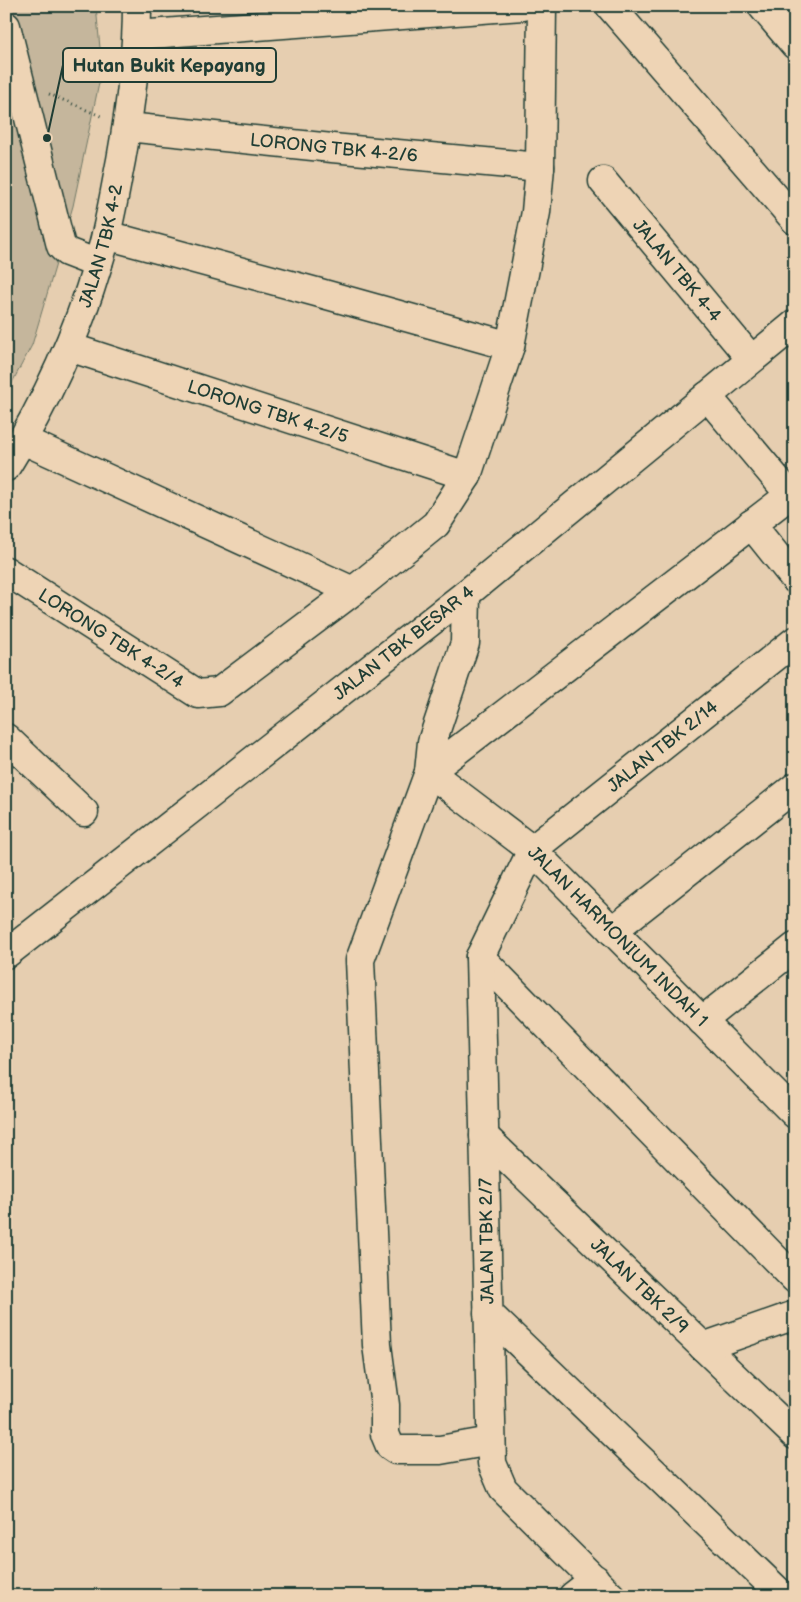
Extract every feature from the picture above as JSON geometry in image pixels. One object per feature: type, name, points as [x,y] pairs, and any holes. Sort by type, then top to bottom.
[{"type":"street","name":"JALAN TBK 4-2","points":[[6,467],[23,440],[47,394],[69,346],[98,264],[106,235],[127,127],[137,35],[137,6]]},
{"type":"street","points":[[137,35],[523,6]]},
{"type":"street","points":[[23,440],[353,591],[436,524],[468,476],[510,346],[536,212],[540,168],[542,6]]},
{"type":"street","points":[[610,6],[795,220]]},
{"type":"street","points":[[762,6],[795,46]]},
{"type":"street","points":[[6,26],[61,246],[67,252],[98,264]]},
{"type":"street","name":"LORONG TBK 4-2/6","points":[[127,127],[540,168]]},
{"type":"street","name":"JALAN TBK 4-4","points":[[603,182],[751,360]]},
{"type":"street","points":[[106,235],[510,346]]},
{"type":"street","name":"JALAN TBK BESAR 4","points":[[6,953],[466,594],[795,324]]},
{"type":"street","name":"LORONG TBK 4-2/5","points":[[69,346],[468,476]]},
{"type":"street","points":[[429,772],[792,493],[707,396]]},
{"type":"street","points":[[751,524],[795,579]]},
{"type":"street","name":"LORONG TBK 4-2/4","points":[[6,571],[198,694],[219,692],[353,591]]},
{"type":"street","points":[[466,594],[466,643],[432,742],[429,772],[360,960],[378,1345],[385,1434],[390,1446],[396,1450],[440,1450],[491,1441]]},
{"type":"street","name":"JALAN TBK 2/14","points":[[532,850],[795,641]]},
{"type":"street","points":[[6,738],[84,812]]},
{"type":"street","name":"JALAN HARMONIUM INDAH 1","points":[[429,772],[532,850],[795,1114]]},
{"type":"street","points":[[612,931],[795,788]]},
{"type":"street","name":"JALAN TBK 2/7","points":[[532,850],[480,957],[492,1464],[503,1489],[603,1588]]},
{"type":"street","points":[[702,1021],[795,947]]},
{"type":"street","points":[[480,957],[795,1279]]},
{"type":"street","name":"JALAN TBK 2/9","points":[[484,1136],[795,1435]]},
{"type":"street","points":[[488,1314],[783,1596]]},
{"type":"street","points":[[703,1347],[795,1315]]},
{"type":"street","points":[[573,1596],[603,1588]]},
{"type":"path","points":[[21,81],[127,127]]},
{"type":"shaded area","points":[[6,6],[96,6],[102,69],[73,206],[32,345],[6,394]]},
{"type":"place","name":"Hutan Bukit Kepayang","points":[[47,138]]}]
